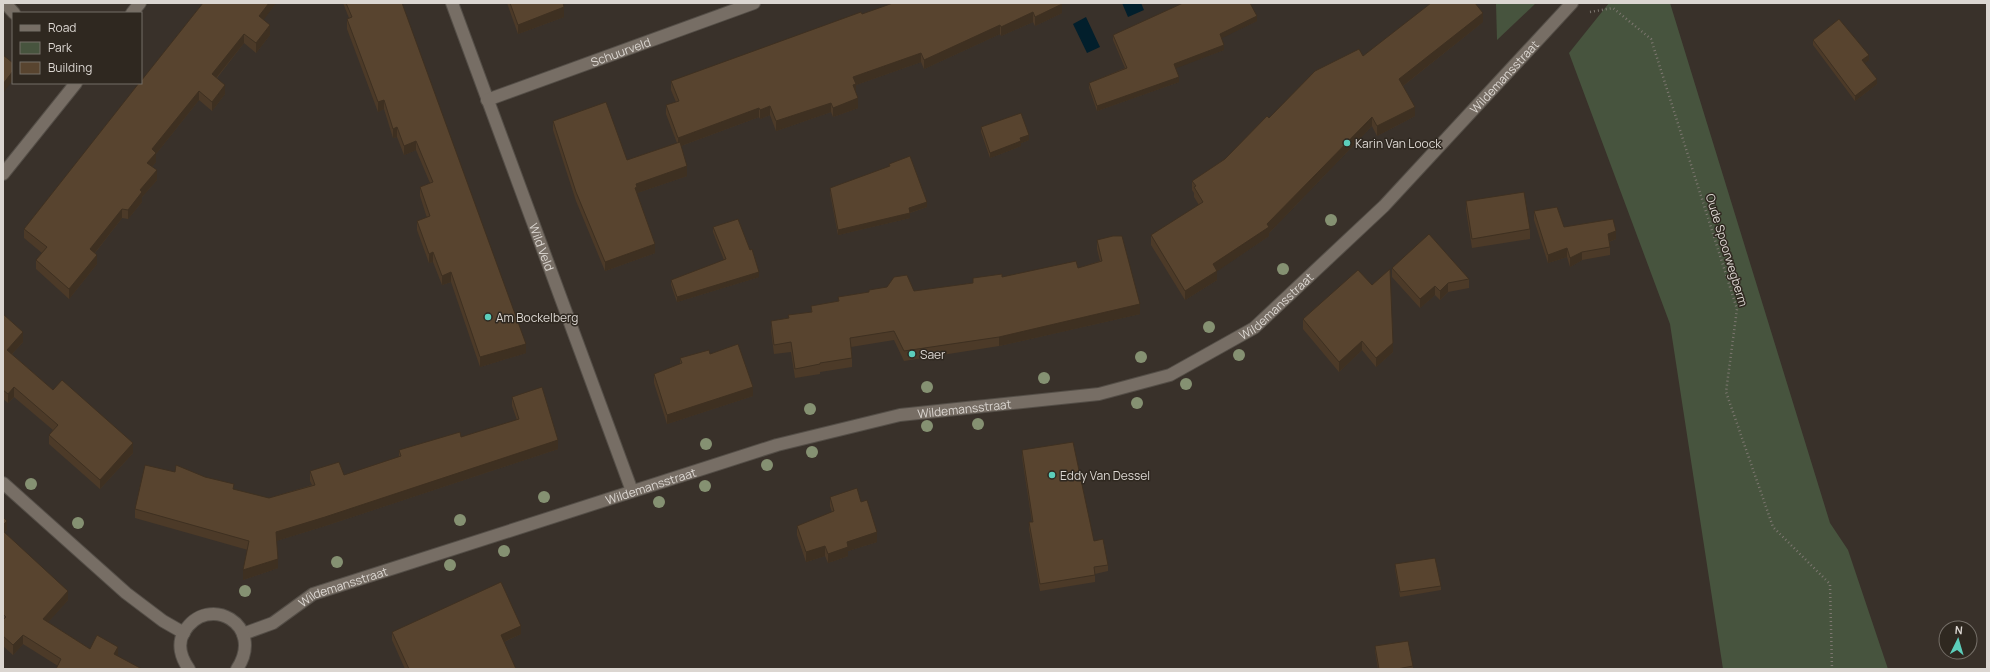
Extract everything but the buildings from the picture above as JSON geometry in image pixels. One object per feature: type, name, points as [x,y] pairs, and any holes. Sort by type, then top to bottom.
[{"type":"street","points":[[5,3],[13,12]]},
{"type":"street","points":[[133,12],[140,3]]},
{"type":"street","name":"Wild Veld","points":[[452,3],[632,492]]},
{"type":"street","name":"Schuurveld","points":[[487,100],[754,3]]},
{"type":"street","name":"Wildemansstraat","points":[[243,634],[273,623],[313,594],[777,445],[900,415],[1099,394],[1170,375],[1254,328],[1384,206],[1556,18],[1572,3]]},
{"type":"street","points":[[3,174],[75,84]]},
{"type":"street","points":[[3,483],[126,593],[163,621],[184,633]]},
{"type":"street","points":[[189,669],[181,654],[180,644],[184,633],[193,621],[203,615],[213,614],[225,616],[236,623],[243,634],[246,647],[244,659],[237,669]]},
{"type":"path","name":"Oude Spoorwegberm","points":[[1556,18],[1613,8],[1651,39],[1737,309],[1726,392],[1773,527],[1830,584],[1832,669]]},
{"type":"green space","points":[[1496,3],[1536,3],[1497,40]]},
{"type":"green space","points":[[1609,3],[1670,3],[1830,523],[1848,550],[1888,669],[1723,669],[1670,324],[1569,53]]},
{"type":"water","points":[[1122,3],[1141,3],[1144,10],[1128,17]]},
{"type":"water","points":[[1086,17],[1100,47],[1087,53],[1073,24]]},
{"type":"place","name":"Karin Van Loock","points":[[1347,143]]},
{"type":"place","name":"Am Bockelberg","points":[[488,317]]},
{"type":"place","name":"Saer","points":[[912,354]]},
{"type":"place","name":"Eddy Van Dessel","points":[[1052,475]]}]
